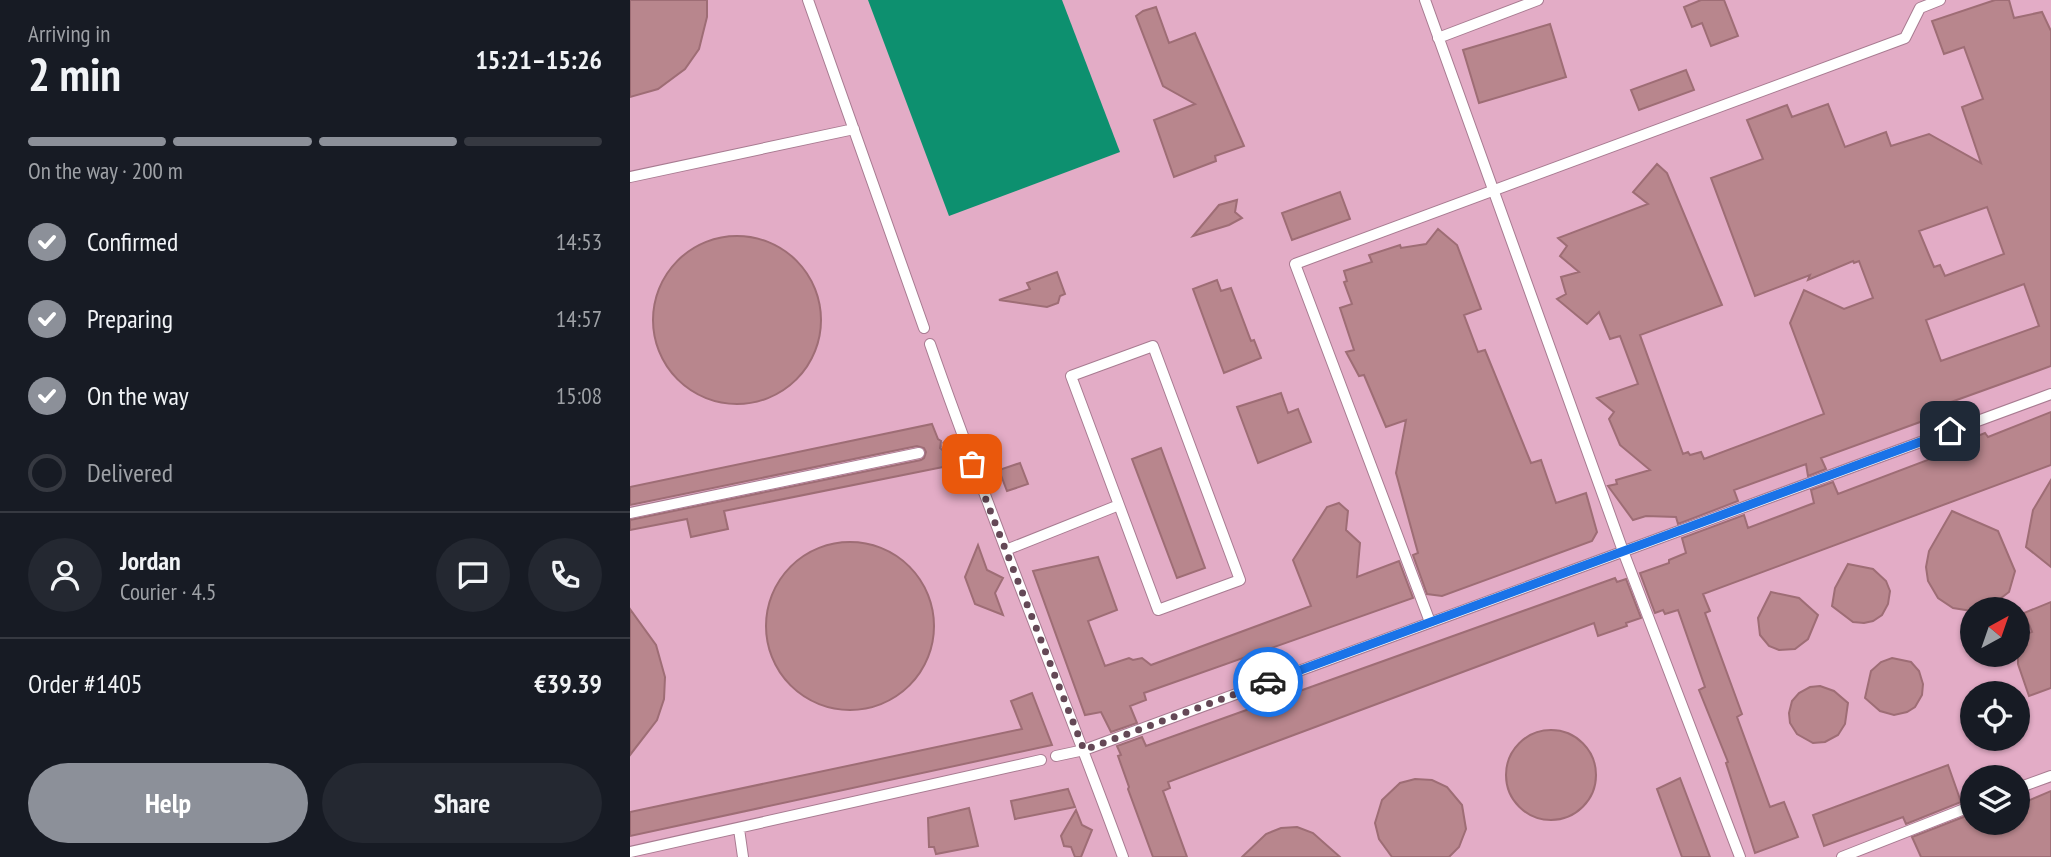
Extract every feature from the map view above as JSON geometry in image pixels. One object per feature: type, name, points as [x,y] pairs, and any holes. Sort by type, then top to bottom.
[{"type":"lane","points":[[808,0],[924,328]]},
{"type":"lane","points":[[1425,0],[1623,551],[1740,857]]},
{"type":"lane","points":[[1438,38],[1538,0]]},
{"type":"lane","points":[[1430,622],[1296,264],[1905,38],[1920,8],[1940,0]]},
{"type":"lane","points":[[630,177],[854,129]]},
{"type":"lane","points":[[930,344],[964,442],[1123,857]]},
{"type":"lane","points":[[1153,346],[1240,580],[1158,610],[1119,505],[1071,376],[1153,346]]},
{"type":"lane","points":[[1056,757],[1084,750],[2051,394]]},
{"type":"lane","points":[[947,446],[964,442]]},
{"type":"lane","points":[[630,513],[919,453]]},
{"type":"lane","points":[[1006,550],[1119,505]]},
{"type":"lane","points":[[630,852],[1041,760]]},
{"type":"lane","points":[[2030,784],[2051,776]]},
{"type":"lane","points":[[1842,857],[1960,811]]},
{"type":"lane","points":[[739,829],[743,857]]},
{"type":"shaded area","points":[[630,0],[2051,0],[2051,857],[630,857]]},
{"type":"shaded area","points":[[868,0],[1062,0],[1120,152],[949,216]]},
{"type":"building","points":[[630,0],[707,0],[707,17],[699,49],[685,69],[658,89],[630,97]]},
{"type":"building","points":[[1701,0],[1724,0],[1738,36],[1711,46],[1702,23],[1692,27],[1684,7]]},
{"type":"building","points":[[1995,0],[2009,0],[2014,18],[2042,12],[2051,31],[2051,366],[1929,410],[1931,418],[1821,458],[1826,469],[1808,476],[1806,464],[1734,490],[1738,501],[1678,524],[1676,517],[1646,516],[1633,520],[1608,486],[1617,484],[1616,480],[1650,470],[1620,445],[1609,419],[1614,412],[1597,398],[1638,384],[1620,336],[1610,339],[1599,312],[1587,324],[1557,299],[1566,294],[1561,277],[1579,272],[1560,256],[1567,246],[1558,238],[1648,204],[1633,192],[1657,164],[1667,173],[1722,305],[1640,335],[1683,454],[1701,452],[1704,459],[1824,414],[1790,323],[1804,290],[1844,309],[1873,298],[1859,261],[1808,280],[1810,275],[1755,296],[1711,178],[1763,159],[1747,120],[1787,105],[1792,117],[1828,104],[1845,147],[1886,132],[1891,146],[1929,134],[1981,163],[1962,107],[1983,99],[1964,47],[1944,54],[1932,21]],"holes":[[[1987,207],[2004,254],[1945,276],[1940,265],[1934,267],[1919,231]],[[2024,284],[2039,326],[1941,361],[1926,320]]]},
{"type":"building","points":[[1156,7],[1169,43],[1195,33],[1244,146],[1215,156],[1216,161],[1174,177],[1154,120],[1195,104],[1163,86],[1136,16]]},
{"type":"building","points":[[1550,24],[1566,77],[1479,103],[1463,50]]},
{"type":"building","points":[[1686,70],[1694,90],[1639,110],[1631,90]]},
{"type":"building","points":[[1340,192],[1350,219],[1292,240],[1282,213]]},
{"type":"building","points":[[1237,200],[1235,212],[1242,218],[1193,236],[1219,205]]},
{"type":"building","points":[[1438,229],[1457,245],[1481,309],[1464,315],[1478,352],[1485,350],[1531,463],[1541,460],[1556,503],[1586,493],[1597,532],[1592,541],[1442,596],[1427,594],[1413,555],[1418,553],[1396,473],[1406,420],[1386,427],[1364,375],[1359,376],[1346,352],[1354,350],[1340,308],[1352,304],[1344,282],[1347,281],[1344,271],[1372,262],[1369,255],[1400,245],[1401,248],[1426,244]]},
{"type":"building","points":[[737,236],[769,242],[797,260],[815,288],[821,320],[815,352],[797,380],[769,398],[737,404],[705,398],[677,380],[659,352],[653,320],[659,288],[677,260],[705,242]]},
{"type":"building","points":[[1057,272],[1065,294],[1060,296],[1058,303],[1047,307],[999,300],[1030,289],[1027,283]]},
{"type":"building","points":[[1217,280],[1221,291],[1231,288],[1251,341],[1254,340],[1261,358],[1224,373],[1193,289]]},
{"type":"building","points":[[1281,393],[1288,413],[1298,409],[1311,442],[1258,463],[1237,407]]},
{"type":"building","points":[[2051,412],[2051,465],[1703,594],[1710,611],[1705,613],[1742,714],[1737,717],[1770,807],[1784,802],[1798,837],[1755,853],[1726,763],[1728,762],[1699,690],[1705,687],[1678,610],[1665,614],[1663,610],[1655,613],[1640,573],[1669,563],[1669,560],[1686,553],[1682,538],[1744,515],[1748,528],[1814,503],[1811,490],[1833,482],[1838,494],[1941,455],[1940,451],[1985,433],[1988,437]]},
{"type":"building","points":[[932,424],[941,441],[940,448],[946,453],[944,457],[948,466],[724,511],[728,529],[691,537],[687,519],[630,530],[630,520],[921,460],[926,452],[924,448],[917,446],[630,505],[630,487]]},
{"type":"building","points":[[1161,448],[1205,568],[1177,578],[1132,459]]},
{"type":"building","points":[[1020,463],[1028,484],[1007,491],[999,470]]},
{"type":"building","points":[[2051,480],[2051,567],[2026,547],[2033,510]]},
{"type":"building","points":[[1339,503],[1348,511],[1346,530],[1360,543],[1357,577],[1399,561],[1413,598],[1144,693],[1146,700],[1130,706],[1137,723],[1111,732],[1101,712],[1085,715],[1033,571],[1098,557],[1117,610],[1088,621],[1105,666],[1129,658],[1142,658],[1151,665],[1311,606],[1293,560],[1327,507]]},
{"type":"building","points":[[1952,511],[1998,531],[2015,571],[2009,592],[2002,597],[1960,597],[1960,609],[1953,608],[1938,598],[1928,581],[1926,567],[1929,551]]},
{"type":"building","points":[[850,542],[882,548],[910,566],[928,594],[934,626],[928,658],[910,686],[882,704],[850,710],[818,704],[790,686],[772,658],[766,626],[772,594],[790,566],[818,548]]},
{"type":"building","points":[[978,545],[987,570],[1003,578],[995,593],[1003,615],[975,604],[965,577]]},
{"type":"building","points":[[1848,564],[1873,569],[1886,581],[1890,591],[1888,604],[1882,615],[1873,621],[1853,622],[1832,606],[1835,588]]},
{"type":"building","points":[[1615,578],[1617,582],[1626,579],[1641,618],[1626,623],[1627,626],[1598,636],[1594,623],[1168,782],[1170,788],[1163,791],[1187,857],[1153,857],[1128,789],[1117,746],[1142,737],[1146,746]]},
{"type":"building","points":[[1771,592],[1799,598],[1818,615],[1808,639],[1795,649],[1779,650],[1769,646],[1760,635],[1758,618]]},
{"type":"building","points":[[2051,602],[2051,688],[2030,696],[2030,681],[2024,681],[2019,667],[2030,667],[2030,611]]},
{"type":"building","points":[[630,609],[656,645],[665,677],[664,699],[657,720],[630,755]]},
{"type":"building","points":[[1892,658],[1911,662],[1919,671],[1923,684],[1922,695],[1915,707],[1894,715],[1880,711],[1865,698],[1871,671],[1881,662]]},
{"type":"building","points":[[1820,686],[1834,691],[1848,703],[1845,724],[1838,735],[1825,742],[1813,743],[1797,734],[1790,723],[1789,713],[1792,701],[1799,693],[1810,687]]},
{"type":"building","points":[[1032,693],[1052,745],[630,836],[630,812],[1022,729],[1011,701]]},
{"type":"building","points":[[1551,730],[1568,734],[1583,743],[1592,758],[1596,775],[1592,792],[1583,807],[1568,816],[1551,820],[1534,816],[1519,807],[1510,792],[1506,775],[1510,758],[1519,743],[1534,734]]},
{"type":"building","points":[[1948,765],[1960,799],[1960,802],[1906,824],[1903,817],[1824,846],[1813,815]]},
{"type":"building","points":[[1680,778],[1710,857],[1682,857],[1657,789]]},
{"type":"building","points":[[1415,779],[1432,780],[1447,787],[1462,805],[1466,829],[1459,847],[1449,857],[1392,857],[1379,839],[1375,823],[1382,800],[1400,783]]},
{"type":"building","points":[[1068,789],[1075,807],[1015,819],[1011,801]]},
{"type":"building","points":[[2051,791],[2051,857],[1921,857],[1912,837],[1960,818],[1960,835],[2030,835],[2030,800]]},
{"type":"building","points":[[969,808],[978,846],[936,854],[934,847],[929,847],[928,818]]},
{"type":"building","points":[[1076,810],[1082,825],[1092,830],[1081,857],[1075,857],[1071,847],[1064,846],[1061,836]]},
{"type":"building","points":[[1297,827],[1313,833],[1340,857],[1242,857],[1266,834],[1281,828]]},
{"type":"way so far","points":[[972,464],[1084,750],[1268,682]]},
{"type":"route","points":[[1268,682],[1950,431]]}]
